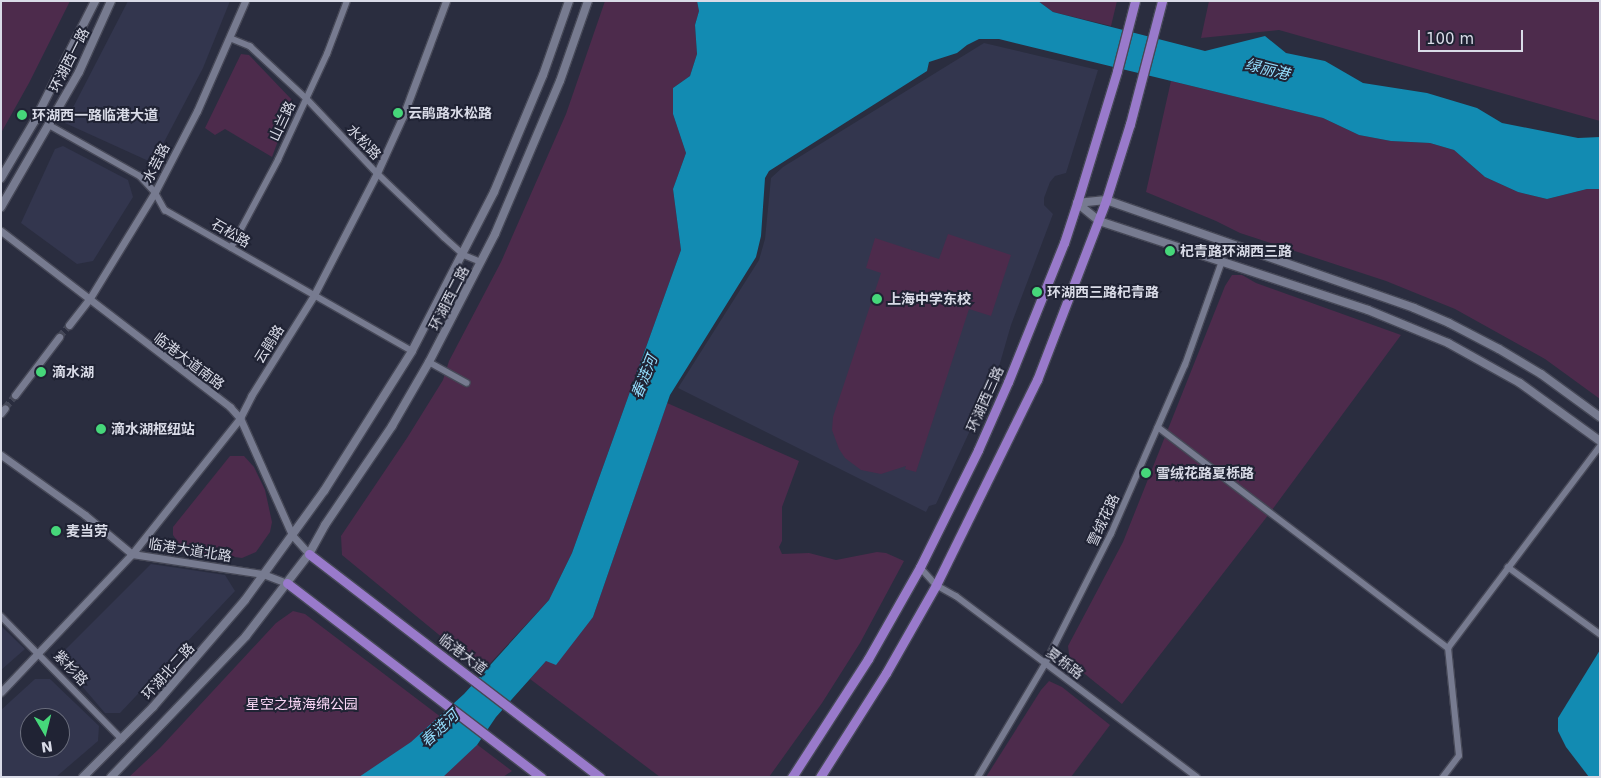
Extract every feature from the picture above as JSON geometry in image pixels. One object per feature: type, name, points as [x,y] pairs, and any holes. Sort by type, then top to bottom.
[{"type":"main road","name":"环湖西一路","points":[[1,178],[34,122],[95,1]]},
{"type":"main road","name":"环湖西一路","points":[[1,206],[79,72],[111,1]]},
{"type":"main road","name":"环湖西二路","points":[[263,574],[292,535],[412,351],[464,255],[516,141],[543,75],[569,1]]},
{"type":"main road","name":"环湖西二路","points":[[287,583],[309,554],[325,525],[392,426],[429,362],[481,262],[539,134],[588,1]]},
{"type":"main road","name":"环湖西三路","points":[[792,777],[868,659],[920,567],[978,450],[1008,382],[1064,243],[1117,71],[1135,1]]},
{"type":"main road","points":[[820,777],[886,673],[936,585],[1037,380],[1106,200],[1143,78],[1162,1]]},
{"type":"main road","points":[[1077,203],[1106,200],[1366,290],[1449,323],[1499,348],[1600,417]]},
{"type":"main road","points":[[1077,203],[1099,221],[1368,310],[1448,343],[1520,383],[1600,441]]},
{"type":"main road","name":"临港大道","points":[[309,554],[600,777]]},
{"type":"main road","name":"环湖北二路","points":[[83,777],[122,739],[200,654],[245,600],[263,574]]},
{"type":"main road","points":[[111,777],[246,636],[287,583],[541,777]]},
{"type":"street","name":"水芸路","points":[[69,325],[90,298],[155,192],[197,111],[245,1]]},
{"type":"street","name":"山兰路","points":[[232,248],[274,167],[306,99],[348,1]]},
{"type":"street","name":"云鹃路","points":[[1,692],[132,554],[240,418],[251,396],[314,295],[377,174],[406,108],[446,1]]},
{"type":"street","name":"水松路","points":[[230,38],[250,46],[306,99],[377,174],[464,255],[481,262]]},
{"type":"street","name":"石松路","points":[[49,126],[140,176],[155,192],[165,210],[412,351]]},
{"type":"street","name":"临港大道南路","points":[[1,231],[230,406],[240,418],[292,535],[309,554]]},
{"type":"street","name":"雪绒花路","points":[[978,777],[1045,664],[1111,534],[1185,366],[1222,261]]},
{"type":"street","points":[[15,395],[60,337]]},
{"type":"street","points":[[429,362],[468,383]]},
{"type":"street","points":[[1158,427],[1448,648]]},
{"type":"street","points":[[1443,777],[1459,756],[1448,648],[1600,446]]},
{"type":"street","name":"临港大道北路","points":[[1,455],[85,515],[132,554],[263,574],[287,583]]},
{"type":"street","name":"夏栎路","points":[[920,567],[936,585],[956,596],[1197,777]]},
{"type":"street","points":[[1508,567],[1600,634]]},
{"type":"street","name":"紫杉路","points":[[1,616],[40,653],[122,739]]},
{"type":"shaded area","points":[[128,1],[230,1],[203,68],[153,163],[65,123]]},
{"type":"shaded area","name":"上海中学东校","points":[[984,43],[1098,70],[1066,173],[1055,176],[1050,182],[1044,198],[1044,205],[1053,214],[1011,325],[998,370],[936,504],[929,506],[926,512],[678,388],[759,260],[765,239],[771,178],[783,167]]},
{"type":"shaded area","points":[[63,146],[128,180],[133,197],[93,261],[77,264],[21,223],[55,149]]},
{"type":"shaded area","points":[[151,564],[225,575],[235,591],[120,713],[105,713],[62,663],[63,652]]},
{"type":"shaded area","points":[[1,626],[25,649],[1,670]]},
{"type":"shaded area","points":[[35,679],[50,679],[99,726],[98,741],[56,777],[1,777],[1,710]]},
{"type":"green space","points":[[1,1],[70,1],[29,83],[1,133]]},
{"type":"green space","points":[[605,1],[697,1],[699,11],[695,25],[697,54],[690,76],[673,88],[673,114],[686,153],[673,189],[681,250],[572,553],[549,600],[483,671],[342,555],[341,536],[407,438],[443,380],[449,361],[501,262],[566,114]]},
{"type":"green space","points":[[1038,1],[1117,1],[1111,26],[1053,12]]},
{"type":"green space","points":[[1209,1],[1600,1],[1600,121],[1279,30],[1201,38]]},
{"type":"green space","points":[[241,54],[249,55],[293,101],[272,157],[225,129],[215,135],[205,128]]},
{"type":"green space","points":[[1171,81],[1323,118],[1359,135],[1391,141],[1430,143],[1454,150],[1485,177],[1518,192],[1547,199],[1587,189],[1600,189],[1600,399],[1545,359],[1455,309],[1386,281],[1240,233],[1146,192]]},
{"type":"green space","points":[[948,234],[1011,255],[991,316],[969,309],[916,472],[905,469],[906,466],[881,474],[861,470],[845,458],[839,449],[832,430],[833,417],[881,273],[866,268],[875,238],[939,259]]},
{"type":"green space","points":[[1232,275],[1242,275],[1256,283],[1401,335],[1269,514],[1122,704],[1070,662],[1068,646],[1123,542],[1225,286]]},
{"type":"green space","points":[[667,403],[799,461],[782,507],[782,541],[779,547],[782,554],[809,553],[836,560],[877,552],[886,553],[904,561],[860,643],[822,703],[769,777],[660,777],[530,679],[546,661],[593,617]]},
{"type":"green space","points":[[230,456],[244,456],[254,467],[265,490],[272,522],[270,532],[256,552],[242,558],[183,550],[173,535],[173,527]]},
{"type":"green space","name":"星空之境海绵公园","points":[[293,611],[305,614],[512,771],[503,777],[129,777],[160,748],[276,623]]},
{"type":"green space","points":[[1049,681],[1062,687],[1110,725],[1071,777],[986,777],[1041,690]]},
{"type":"water","points":[[697,1],[1038,1],[1053,12],[1205,51],[1265,36],[1286,53],[1325,61],[1363,83],[1427,93],[1477,108],[1502,123],[1578,138],[1600,137],[1600,189],[1587,189],[1547,199],[1518,192],[1485,177],[1454,150],[1430,143],[1391,141],[1359,135],[1323,118],[999,39],[979,39],[957,53],[929,62],[927,71],[769,171],[765,178],[761,236],[756,257],[670,395],[593,617],[556,665],[546,661],[496,717],[477,745],[443,777],[359,777],[411,742],[464,694],[549,600],[572,553],[681,250],[673,189],[686,153],[673,114],[673,88],[690,76],[697,54],[695,25],[699,11]]},
{"type":"water","points":[[1600,650],[1600,777],[1589,777],[1566,747],[1558,731],[1558,718]]},
{"type":"tunnel","points":[[59,337],[69,325]]},
{"type":"tunnel","points":[[5,408],[15,395]]},
{"type":"place","name":"云鹃路水松路","points":[[398,113]]},
{"type":"place","name":"环湖西一路临港大道","points":[[22,115]]},
{"type":"place","name":"杞青路环湖西三路","points":[[1170,251]]},
{"type":"place","name":"环湖西三路杞青路","points":[[1037,292]]},
{"type":"place","name":"上海中学东校","points":[[877,299]]},
{"type":"place","name":"滴水湖","points":[[41,372]]},
{"type":"place","name":"滴水湖枢纽站","points":[[101,429]]},
{"type":"place","name":"雪绒花路夏栎路","points":[[1146,473]]},
{"type":"place","name":"麦当劳","points":[[56,531]]},
{"type":"water label","name":"绿丽港","points":[[1267,70]]},
{"type":"water label","name":"春涟河","points":[[645,377]]},
{"type":"water label","name":"春涟河","points":[[440,729]]}]
